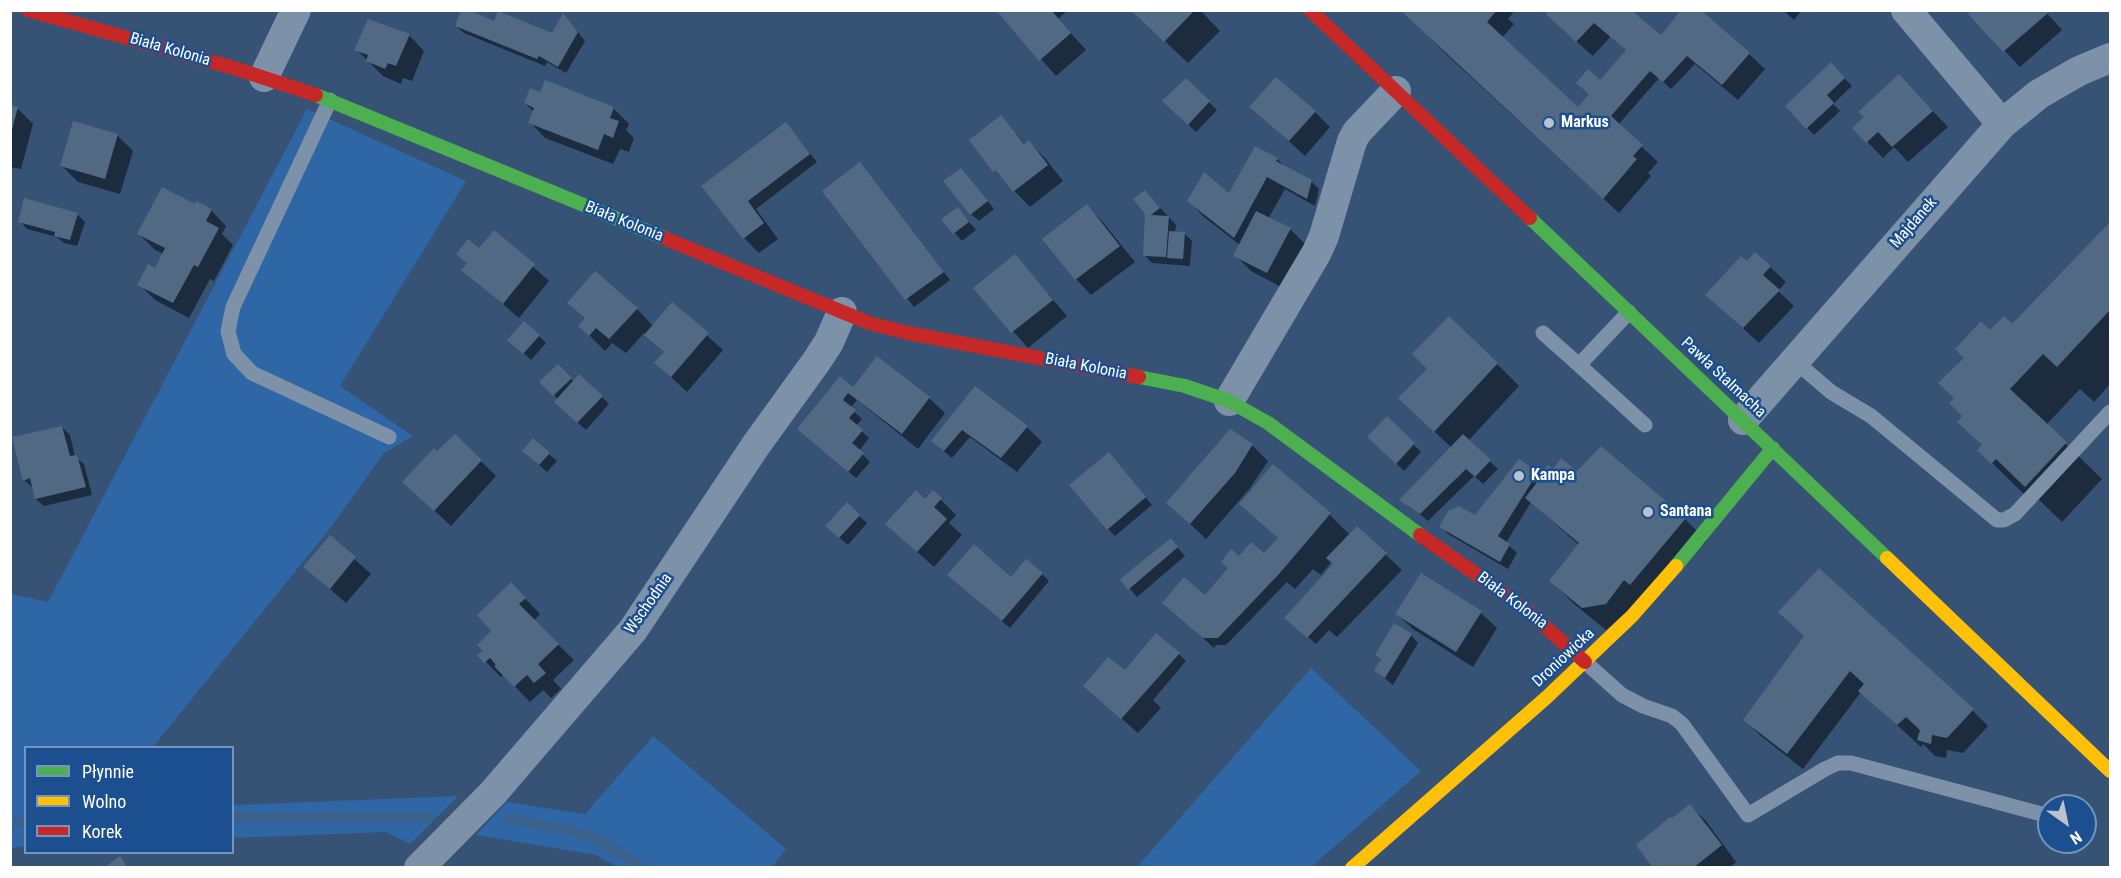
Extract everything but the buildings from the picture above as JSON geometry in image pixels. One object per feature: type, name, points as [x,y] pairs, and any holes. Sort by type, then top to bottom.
[{"type":"street","name":"Biała Kolonia","points":[[28,10],[198,57],[330,100],[842,312],[899,332],[1185,386],[1229,401],[1268,423],[1369,499],[1523,607],[1585,662]]},
{"type":"street","points":[[264,77],[296,10]]},
{"type":"street","name":"Pawła Stalmacha","points":[[1310,10],[2110,771]]},
{"type":"street","points":[[1906,10],[2002,124]]},
{"type":"street","name":"Majdanek","points":[[1743,420],[2002,124],[2039,94],[2079,71],[2110,58]]},
{"type":"street","points":[[1229,401],[1317,252],[1324,236],[1352,141],[1357,132],[1396,91]]},
{"type":"street","name":"Wschodnia","points":[[419,867],[493,793],[633,630],[763,435],[816,362],[829,342],[842,312]]},
{"type":"street","name":"Droniowicka","points":[[1352,867],[1585,662],[1632,616],[1675,568],[1773,448]]},
{"type":"lane","points":[[330,100],[233,307],[228,331],[234,354],[252,373],[388,437]]},
{"type":"lane","points":[[1579,364],[1629,312]]},
{"type":"lane","points":[[1543,333],[1645,425]]},
{"type":"lane","points":[[1796,362],[1831,392],[1872,416],[1997,520],[2004,520],[2015,514],[2110,412]]},
{"type":"lane","points":[[1585,662],[1622,695],[1643,706],[1672,716],[1682,724],[1748,815],[1838,763],[1851,763],[2037,813]]},
{"type":"shaded area","points":[[307,109],[466,181],[340,386],[413,436],[384,453],[332,526],[154,746],[24,746],[24,846],[11,848],[11,594],[48,602]]},
{"type":"shaded area","points":[[1311,668],[1421,771],[1311,867],[1137,867]]},
{"type":"shaded area","points":[[653,736],[786,849],[772,867],[618,867],[596,855],[476,835],[507,802],[585,814]]},
{"type":"shaded area","points":[[458,796],[410,844],[386,832],[234,838],[234,805]]},
{"type":"waterway","points":[[234,817],[429,817]]},
{"type":"waterway","points":[[509,819],[569,830],[594,838],[644,868]]},
{"type":"waterway","points":[[10,823],[24,822]]},
{"type":"traffic: fast","points":[[316,95],[664,238]]},
{"type":"traffic: fast","points":[[1530,218],[1887,558]]},
{"type":"traffic: fast","points":[[1139,377],[1185,386],[1229,401],[1268,423],[1420,535]]},
{"type":"traffic: fast","points":[[1676,566],[1773,448]]},
{"type":"traffic: slow","points":[[1887,558],[2110,771]]},
{"type":"traffic: slow","points":[[1352,868],[1547,697],[1632,616],[1676,566]]},
{"type":"traffic: jam","points":[[28,10],[234,68],[316,95]]},
{"type":"traffic: jam","points":[[1310,10],[1530,218]]},
{"type":"traffic: jam","points":[[664,238],[869,323],[908,333],[1139,377]]},
{"type":"traffic: jam","points":[[1420,535],[1523,607],[1585,662]]},
{"type":"place","name":"Markus","points":[[1549,123]]},
{"type":"place","name":"Kampa","points":[[1519,476]]},
{"type":"place","name":"Santana","points":[[1648,512]]}]
